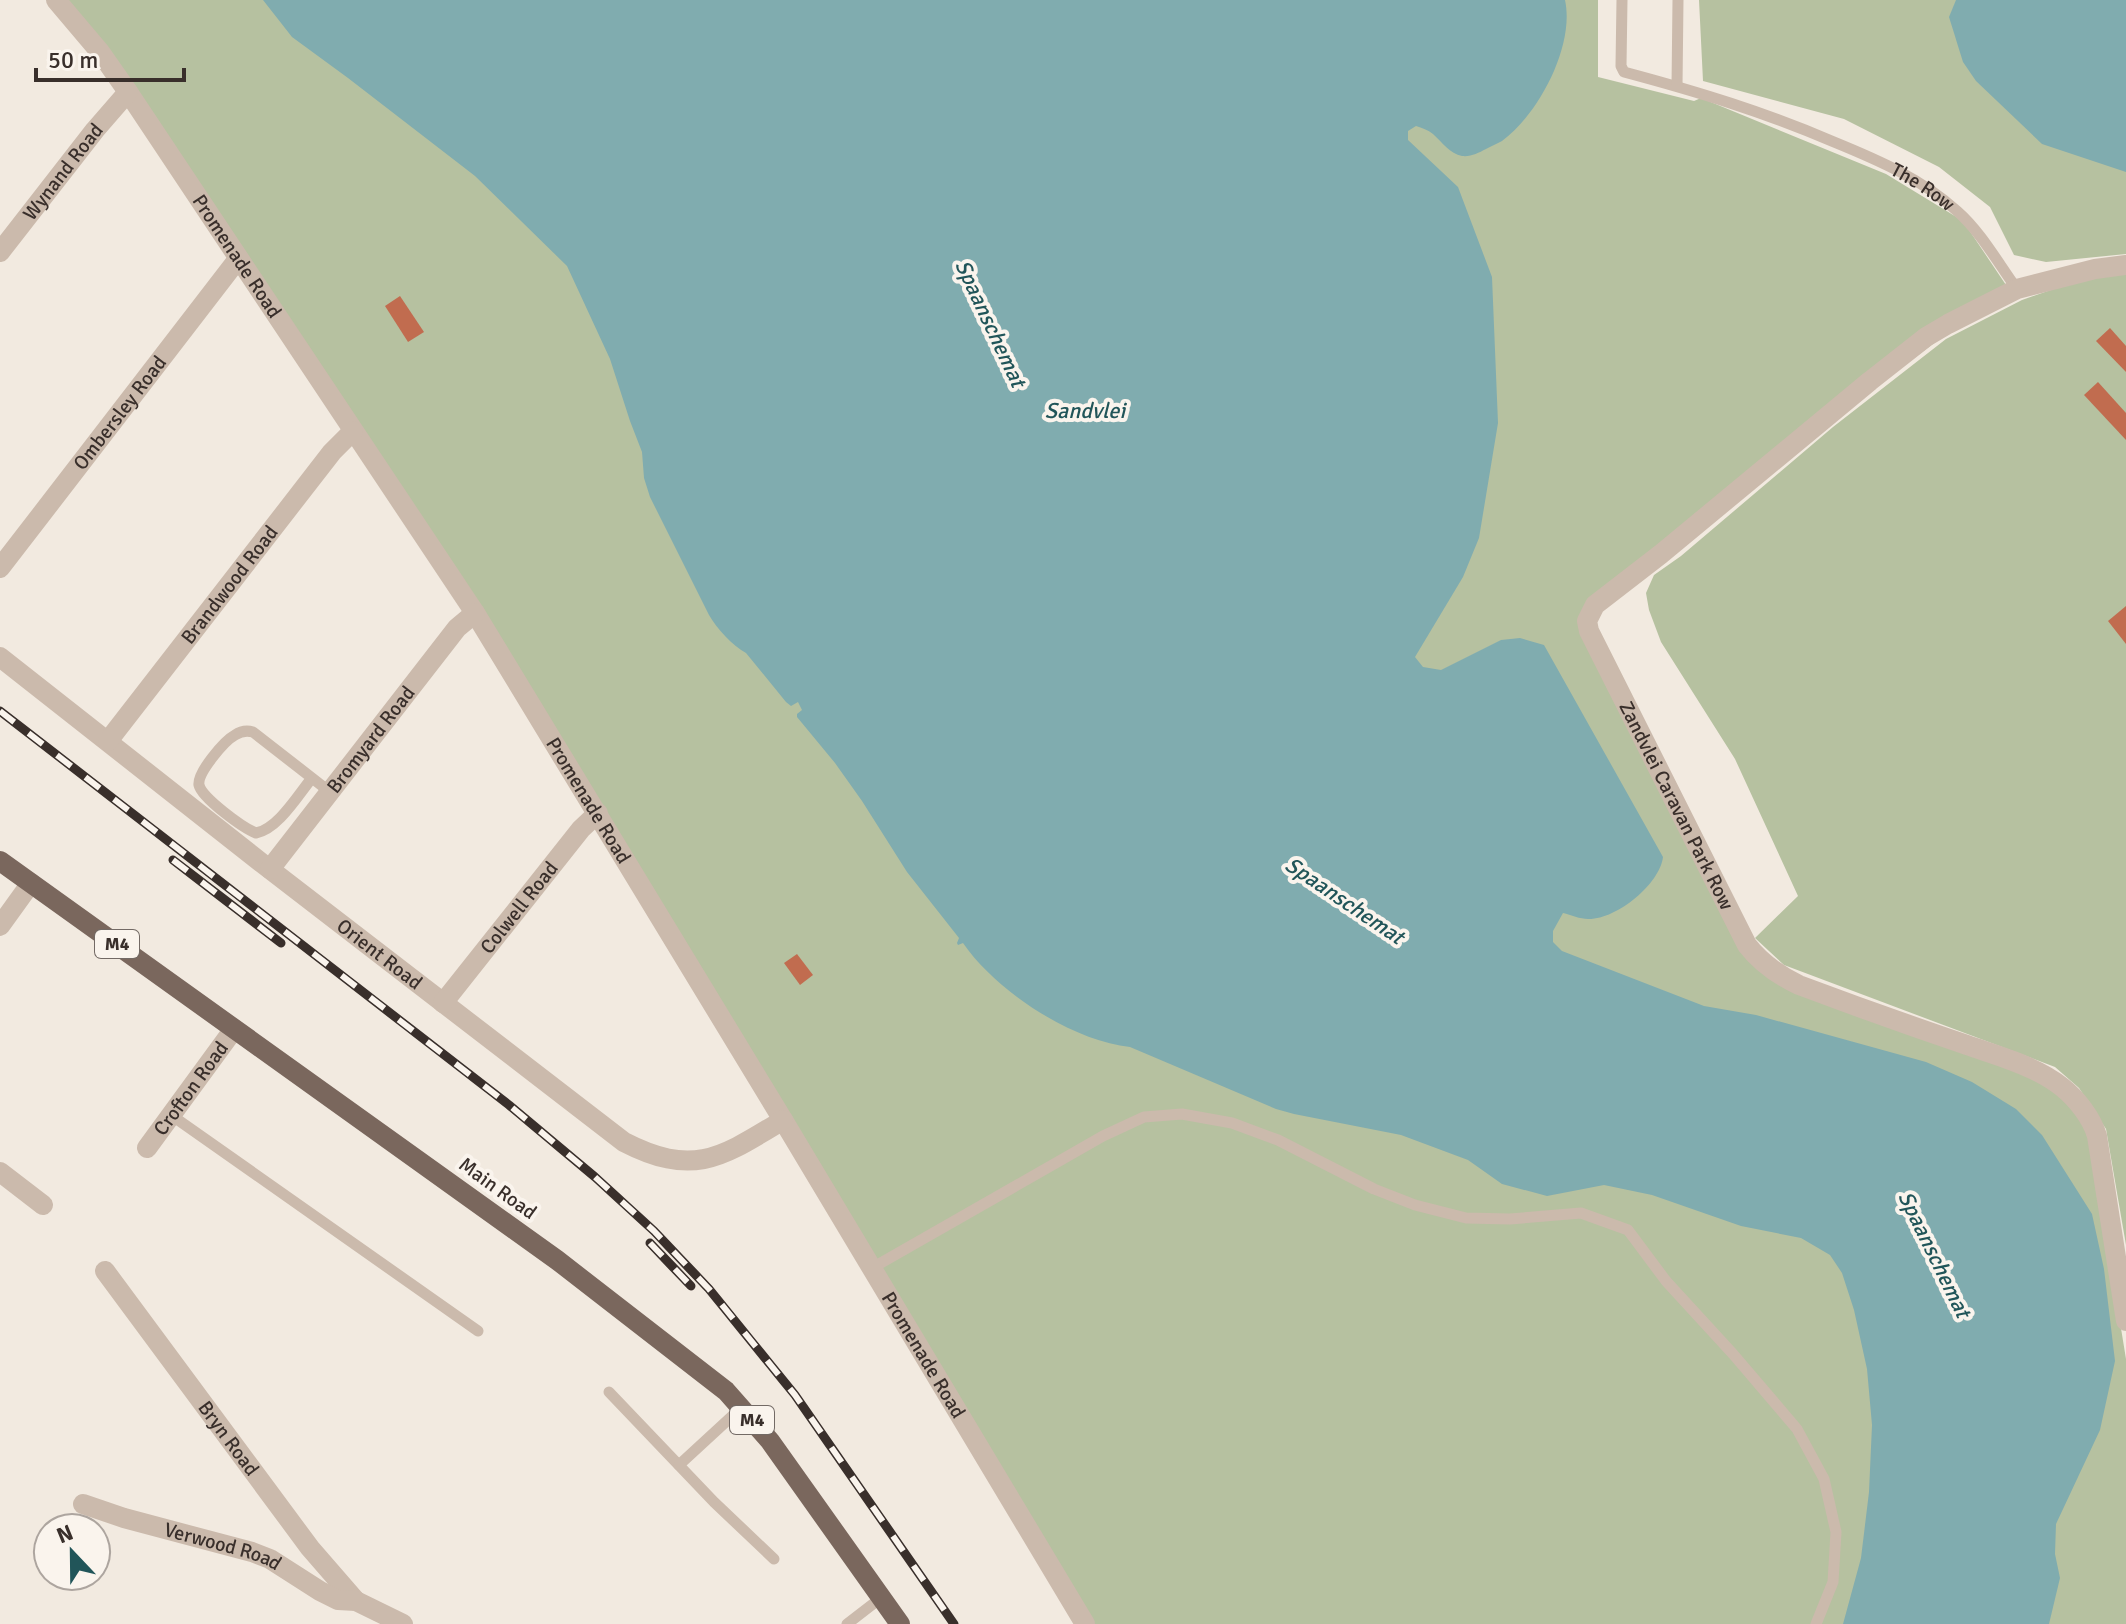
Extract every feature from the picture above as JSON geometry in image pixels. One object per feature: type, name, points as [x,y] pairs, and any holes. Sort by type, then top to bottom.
[{"type":"main road","name":"Main Road","points":[[0,861],[557,1260],[726,1391],[770,1441],[900,1624]]},
{"type":"street","name":"Promenade Road","points":[[56,0],[100,52],[128,92],[475,613],[1085,1624]]},
{"type":"street","name":"Wynand Road","points":[[0,252],[128,92]]},
{"type":"street","name":"Ombersley Road","points":[[0,568],[238,259]]},
{"type":"street","points":[[2017,289],[2095,269],[2126,265]]},
{"type":"street","name":"Zandvlei Caravan Park Row","points":[[2017,289],[1948,324],[1906,352],[1595,605],[1587,621],[1589,631],[1702,858],[1747,945],[1756,956],[1775,972],[1799,985],[2046,1076],[2062,1087],[2084,1111],[2096,1131],[2101,1155],[2126,1321]]},
{"type":"street","name":"Brandwood Road","points":[[108,741],[332,452],[353,431]]},
{"type":"street","name":"Bromyard Road","points":[[270,869],[457,628],[475,613]]},
{"type":"street","name":"Orient Road","points":[[0,657],[624,1142],[647,1154],[675,1161],[699,1161],[724,1154],[783,1120]]},
{"type":"street","name":"Colwell Road","points":[[443,1003],[581,829],[598,813]]},
{"type":"street","points":[[0,926],[31,883]]},
{"type":"street","name":"Crofton Road","points":[[147,1148],[234,1029]]},
{"type":"street","points":[[0,1172],[43,1205]]},
{"type":"street","name":"Bryn Road","points":[[105,1271],[310,1548],[356,1601]]},
{"type":"street","name":"Verwood Road","points":[[83,1504],[252,1552],[270,1559],[338,1600],[356,1601]]},
{"type":"street","points":[[356,1601],[403,1624]]},
{"type":"lane","name":"The Row","points":[[1622,0],[1624,72],[1692,90],[1796,126],[1911,178],[1935,193],[1972,226],[2017,289]]},
{"type":"lane","points":[[1677,86],[1678,0]]},
{"type":"lane","points":[[312,778],[279,819],[269,828],[256,833],[214,804],[199,783],[203,771],[227,741],[247,730],[253,732],[330,792]]},
{"type":"lane","points":[[872,1268],[1103,1136],[1144,1117],[1182,1114],[1232,1123],[1278,1140],[1374,1189],[1415,1205],[1466,1218],[1510,1219],[1581,1213],[1628,1230],[1666,1281],[1797,1429],[1824,1479],[1836,1532],[1833,1582],[1816,1624]]},
{"type":"lane","points":[[171,1115],[478,1331]]},
{"type":"lane","points":[[609,1392],[774,1559]]},
{"type":"lane","points":[[679,1465],[742,1407]]},
{"type":"lane","points":[[847,1624],[882,1597]]},
{"type":"green space","points":[[56,0],[1598,0],[1598,77],[1694,101],[1701,98],[1886,174],[1963,221],[2008,288],[1585,604],[1770,970],[2040,1074],[2087,1119],[2126,1359],[2126,1624],[1085,1624],[598,813]]},
{"type":"green space","points":[[1699,0],[2126,0],[2126,254],[2046,262],[2014,255],[1990,207],[1939,167],[1844,119],[1703,81]]},
{"type":"green space","points":[[2126,272],[2126,1245],[2106,1129],[2079,1088],[2055,1067],[1784,965],[1755,938],[1798,896],[1735,759],[1661,642],[1646,593],[1654,575],[1681,556],[1833,427],[1946,339],[2022,300],[2091,276]]},
{"type":"water","name":"Sandvlei","points":[[263,0],[1565,0],[1565,37],[1551,77],[1529,114],[1502,141],[1462,156],[1425,129],[1416,126],[1408,131],[1408,140],[1458,187],[1492,277],[1498,423],[1479,538],[1463,577],[1415,657],[1423,667],[1441,670],[1501,640],[1520,638],[1544,645],[1663,857],[1654,878],[1645,889],[1611,914],[1588,919],[1563,913],[1553,931],[1553,942],[1562,951],[1704,1006],[1756,1015],[1926,1062],[1972,1082],[2016,1109],[2042,1135],[2092,1214],[2104,1269],[2115,1361],[2100,1430],[2056,1524],[2055,1554],[2060,1578],[2049,1624],[1843,1624],[1861,1558],[1869,1492],[1872,1425],[1867,1369],[1854,1310],[1842,1273],[1830,1255],[1801,1238],[1741,1226],[1652,1195],[1604,1185],[1547,1196],[1502,1184],[1468,1160],[1401,1135],[1276,1109],[1130,1047],[1084,1035],[1037,1011],[995,979],[963,943],[958,945],[959,938],[907,872],[835,763],[797,717],[802,710],[798,702],[791,706],[786,702],[746,653],[725,636],[709,615],[650,497],[644,478],[642,452],[610,359],[567,266],[475,176],[292,37]]},
{"type":"water","points":[[1956,0],[2126,0],[2126,172],[2042,144],[1976,81],[1963,62],[1949,17]]},
{"type":"building","points":[[400,296],[424,332],[408,342],[385,306]]},
{"type":"building","points":[[2110,328],[2126,346],[2126,372],[2096,341]]},
{"type":"building","points":[[2098,382],[2126,413],[2126,440],[2084,395]]},
{"type":"building","points":[[2126,606],[2126,644],[2108,621]]},
{"type":"building","points":[[797,954],[813,975],[800,985],[784,963]]},
{"type":"railway","points":[[0,711],[509,1105],[654,1231],[709,1289],[795,1395],[954,1624]]},
{"type":"railway","points":[[173,860],[281,943]]},
{"type":"railway","points":[[650,1243],[691,1286]]},
{"type":"water label","name":"Spaanschemat","points":[[991,323]]},
{"type":"water label","name":"Spaanschemat","points":[[1345,900]]},
{"type":"water label","name":"Spaanschemat","points":[[1935,1254]]}]
